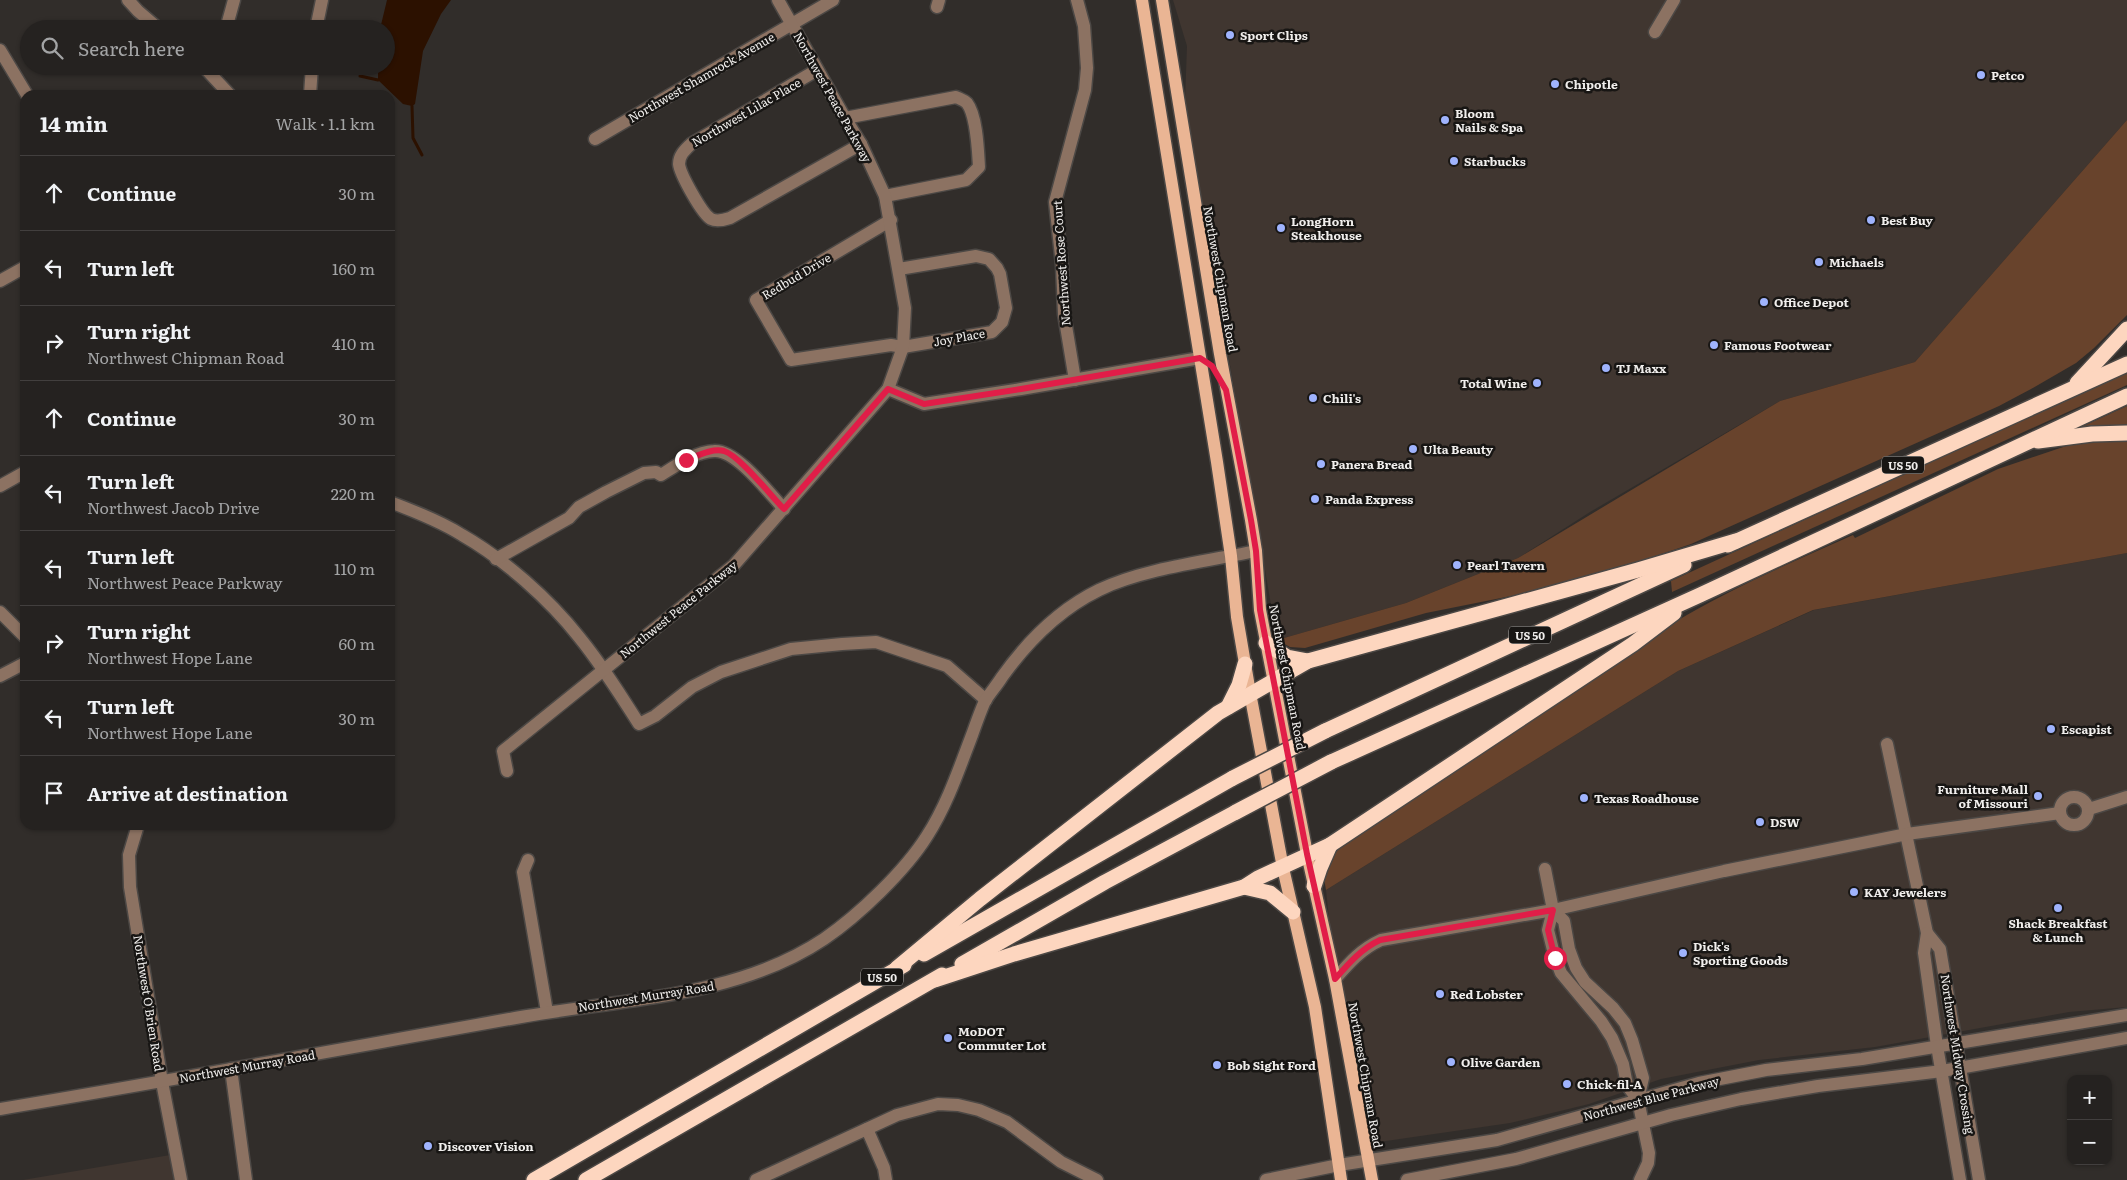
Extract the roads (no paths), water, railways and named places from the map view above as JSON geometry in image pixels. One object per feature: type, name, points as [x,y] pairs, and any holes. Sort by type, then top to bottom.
[{"type":"highway","name":"US 50","points":[[534,1180],[896,968],[962,933],[1233,778],[1325,731],[1736,541],[2070,390],[2127,328]]},
{"type":"highway","points":[[2070,390],[2127,364]]},
{"type":"highway","name":"US 50","points":[[586,1180],[1105,882],[1331,762],[1700,595],[2024,442],[2127,396]]},
{"type":"highway","points":[[2024,442],[2092,434],[2127,433]]},
{"type":"highway","points":[[896,968],[980,899],[1227,707],[1308,661],[1736,541]]},
{"type":"highway","points":[[935,980],[1014,954],[1244,887],[1307,854],[1330,846],[1633,644],[1700,595]]},
{"type":"highway","points":[[1266,643],[1287,657],[1308,661]]},
{"type":"highway","points":[[1227,707],[1239,685],[1245,664]]},
{"type":"highway","points":[[1314,886],[1330,846]]},
{"type":"highway","points":[[1244,887],[1270,893],[1293,912]]},
{"type":"main road","points":[[1142,0],[1231,556],[1237,617],[1283,868],[1315,1008],[1342,1180]]},
{"type":"main road","name":"Northwest Chipman Road","points":[[1162,0],[1226,390],[1256,551],[1260,610],[1307,854],[1335,979],[1372,1180]]},
{"type":"main road","points":[[1200,358],[1212,366],[1226,390]]},
{"type":"street","points":[[128,0],[140,6],[152,20]]},
{"type":"street","points":[[228,20],[234,0]]},
{"type":"street","points":[[318,20],[322,0]]},
{"type":"street","name":"Northwest Peace Parkway","points":[[507,771],[503,751],[734,564],[888,389],[903,347],[905,308],[900,269],[886,196],[862,144],[844,118],[778,0]]},
{"type":"street","name":"Northwest Shamrock Avenue","points":[[595,139],[833,0]]},
{"type":"street","name":"Northwest Rose Court","points":[[1075,380],[1064,314],[1062,265],[1055,202],[1085,90],[1087,68],[1084,26],[1077,0]]},
{"type":"street","points":[[1654,32],[1674,0]]},
{"type":"street","points":[[0,50],[24,90]]},
{"type":"street","name":"Northwest Lilac Place","points":[[818,70],[691,144],[684,150],[680,156],[679,164],[682,174],[705,214],[712,219],[721,221],[730,218],[862,144]]},
{"type":"street","points":[[213,75],[226,90]]},
{"type":"street","points":[[310,90],[311,75]]},
{"type":"street","points":[[844,118],[956,97],[966,102],[971,111],[978,150],[978,167],[966,180],[886,196]]},
{"type":"street","name":"Redbud Drive","points":[[891,220],[756,300],[791,360],[891,345],[903,347]]},
{"type":"street","name":"Joy Place","points":[[900,269],[983,256],[993,262],[1000,274],[1006,308],[1002,322],[992,332],[903,347]]},
{"type":"street","points":[[0,281],[20,269]]},
{"type":"street","points":[[888,389],[924,404],[1200,358]]},
{"type":"street","points":[[496,559],[568,518],[578,507],[644,473],[656,472],[661,475],[686,460],[713,451],[724,452],[740,462],[784,509]]},
{"type":"street","points":[[0,486],[20,475]]},
{"type":"street","points":[[395,504],[463,535],[535,589],[578,635],[604,669],[639,724],[655,716],[692,687],[722,672],[792,649],[842,644],[876,642],[947,666],[986,700]]},
{"type":"street","name":"Northwest Murray Road","points":[[0,1109],[162,1082],[547,1012],[715,985],[752,974],[793,957],[825,938],[886,886],[926,838],[947,800],[986,700],[1020,653],[1069,606],[1102,588],[1139,576],[1256,551]]},
{"type":"street","points":[[0,612],[20,632]]},
{"type":"street","points":[[0,676],[20,666]]},
{"type":"street","name":"Northwest Midway Crossing","points":[[1887,744],[1927,933],[1924,953],[1937,1046],[1960,1180]]},
{"type":"street","points":[[2073,796],[2085,801],[2089,809],[2086,818],[2079,824],[2069,824],[2060,813],[2064,800],[2073,796]]},
{"type":"street","points":[[2089,809],[2127,797]]},
{"type":"street","points":[[1335,979],[1351,959],[1366,946],[1380,940],[1553,910],[1724,871],[1907,834],[2060,813]]},
{"type":"street","name":"Northwest O'Brien Road","points":[[136,830],[129,855],[130,887],[162,1082],[182,1180]]},
{"type":"street","points":[[528,860],[523,872],[547,1012]]},
{"type":"street","points":[[1545,869],[1553,910],[1548,930],[1561,974],[1601,1020],[1612,1038],[1623,1064],[1627,1085],[1638,1100],[1649,1153],[1648,1163],[1640,1180]]},
{"type":"street","points":[[1553,910],[1564,921],[1569,949],[1576,968],[1585,982],[1613,1008],[1624,1023],[1632,1040],[1643,1078],[1638,1100]]},
{"type":"street","name":"Northwest Midway Crossing","points":[[1927,933],[1940,949],[1978,1180]]},
{"type":"street","name":"Northwest Blue Parkway","points":[[1266,1180],[1339,1165],[1497,1140],[1699,1083],[1766,1070],[1862,1059],[2127,1015]]},
{"type":"street","name":"Northwest Blue Parkway","points":[[1407,1180],[1516,1160],[1643,1123],[1741,1099],[1818,1086],[1942,1071],[2127,1038]]},
{"type":"street","points":[[231,1069],[246,1180]]},
{"type":"street","points":[[756,1180],[897,1115],[938,1104],[958,1105],[979,1110],[1007,1122],[1061,1162],[1097,1180]]},
{"type":"street","points":[[867,1130],[884,1168],[886,1180]]},
{"type":"waterway","points":[[360,76],[378,80]]},
{"type":"waterway","points":[[412,106],[413,138],[422,155]]},
{"type":"place","name":"Sport Clips","points":[[1230,35]]},
{"type":"place","name":"Petco","points":[[1981,75]]},
{"type":"place","name":"Chipotle","points":[[1555,84]]},
{"type":"place","name":"Bloom Nails & Spa","points":[[1445,120]]},
{"type":"place","name":"Starbucks","points":[[1454,161]]},
{"type":"place","name":"Best Buy","points":[[1871,220]]},
{"type":"place","name":"LongHorn Steakhouse","points":[[1281,228]]},
{"type":"place","name":"Michaels","points":[[1819,262]]},
{"type":"place","name":"Office Depot","points":[[1764,302]]},
{"type":"place","name":"Famous Footwear","points":[[1714,345]]},
{"type":"place","name":"TJ Maxx","points":[[1606,368]]},
{"type":"place","name":"Total Wine","points":[[1537,383]]},
{"type":"place","name":"Chili's","points":[[1313,398]]},
{"type":"place","name":"Ulta Beauty","points":[[1413,449]]},
{"type":"place","name":"Panera Bread","points":[[1321,464]]},
{"type":"place","name":"Panda Express","points":[[1315,499]]},
{"type":"place","name":"Pearl Tavern","points":[[1457,565]]},
{"type":"place","name":"Escapist","points":[[2051,729]]},
{"type":"place","name":"Furniture Mall of Missouri","points":[[2038,796]]},
{"type":"place","name":"Texas Roadhouse","points":[[1584,798]]},
{"type":"place","name":"DSW","points":[[1760,822]]},
{"type":"place","name":"KAY Jewelers","points":[[1854,892]]},
{"type":"place","name":"Shack Breakfast & Lunch","points":[[2058,908]]},
{"type":"place","name":"Dick's Sporting Goods","points":[[1683,953]]},
{"type":"place","name":"Red Lobster","points":[[1440,994]]},
{"type":"place","name":"MoDOT Commuter Lot","points":[[948,1038]]},
{"type":"place","name":"Olive Garden","points":[[1451,1062]]},
{"type":"place","name":"Bob Sight Ford","points":[[1217,1065]]},
{"type":"place","name":"Chick-fil-A","points":[[1567,1084]]},
{"type":"place","name":"Discover Vision","points":[[428,1146]]}]
